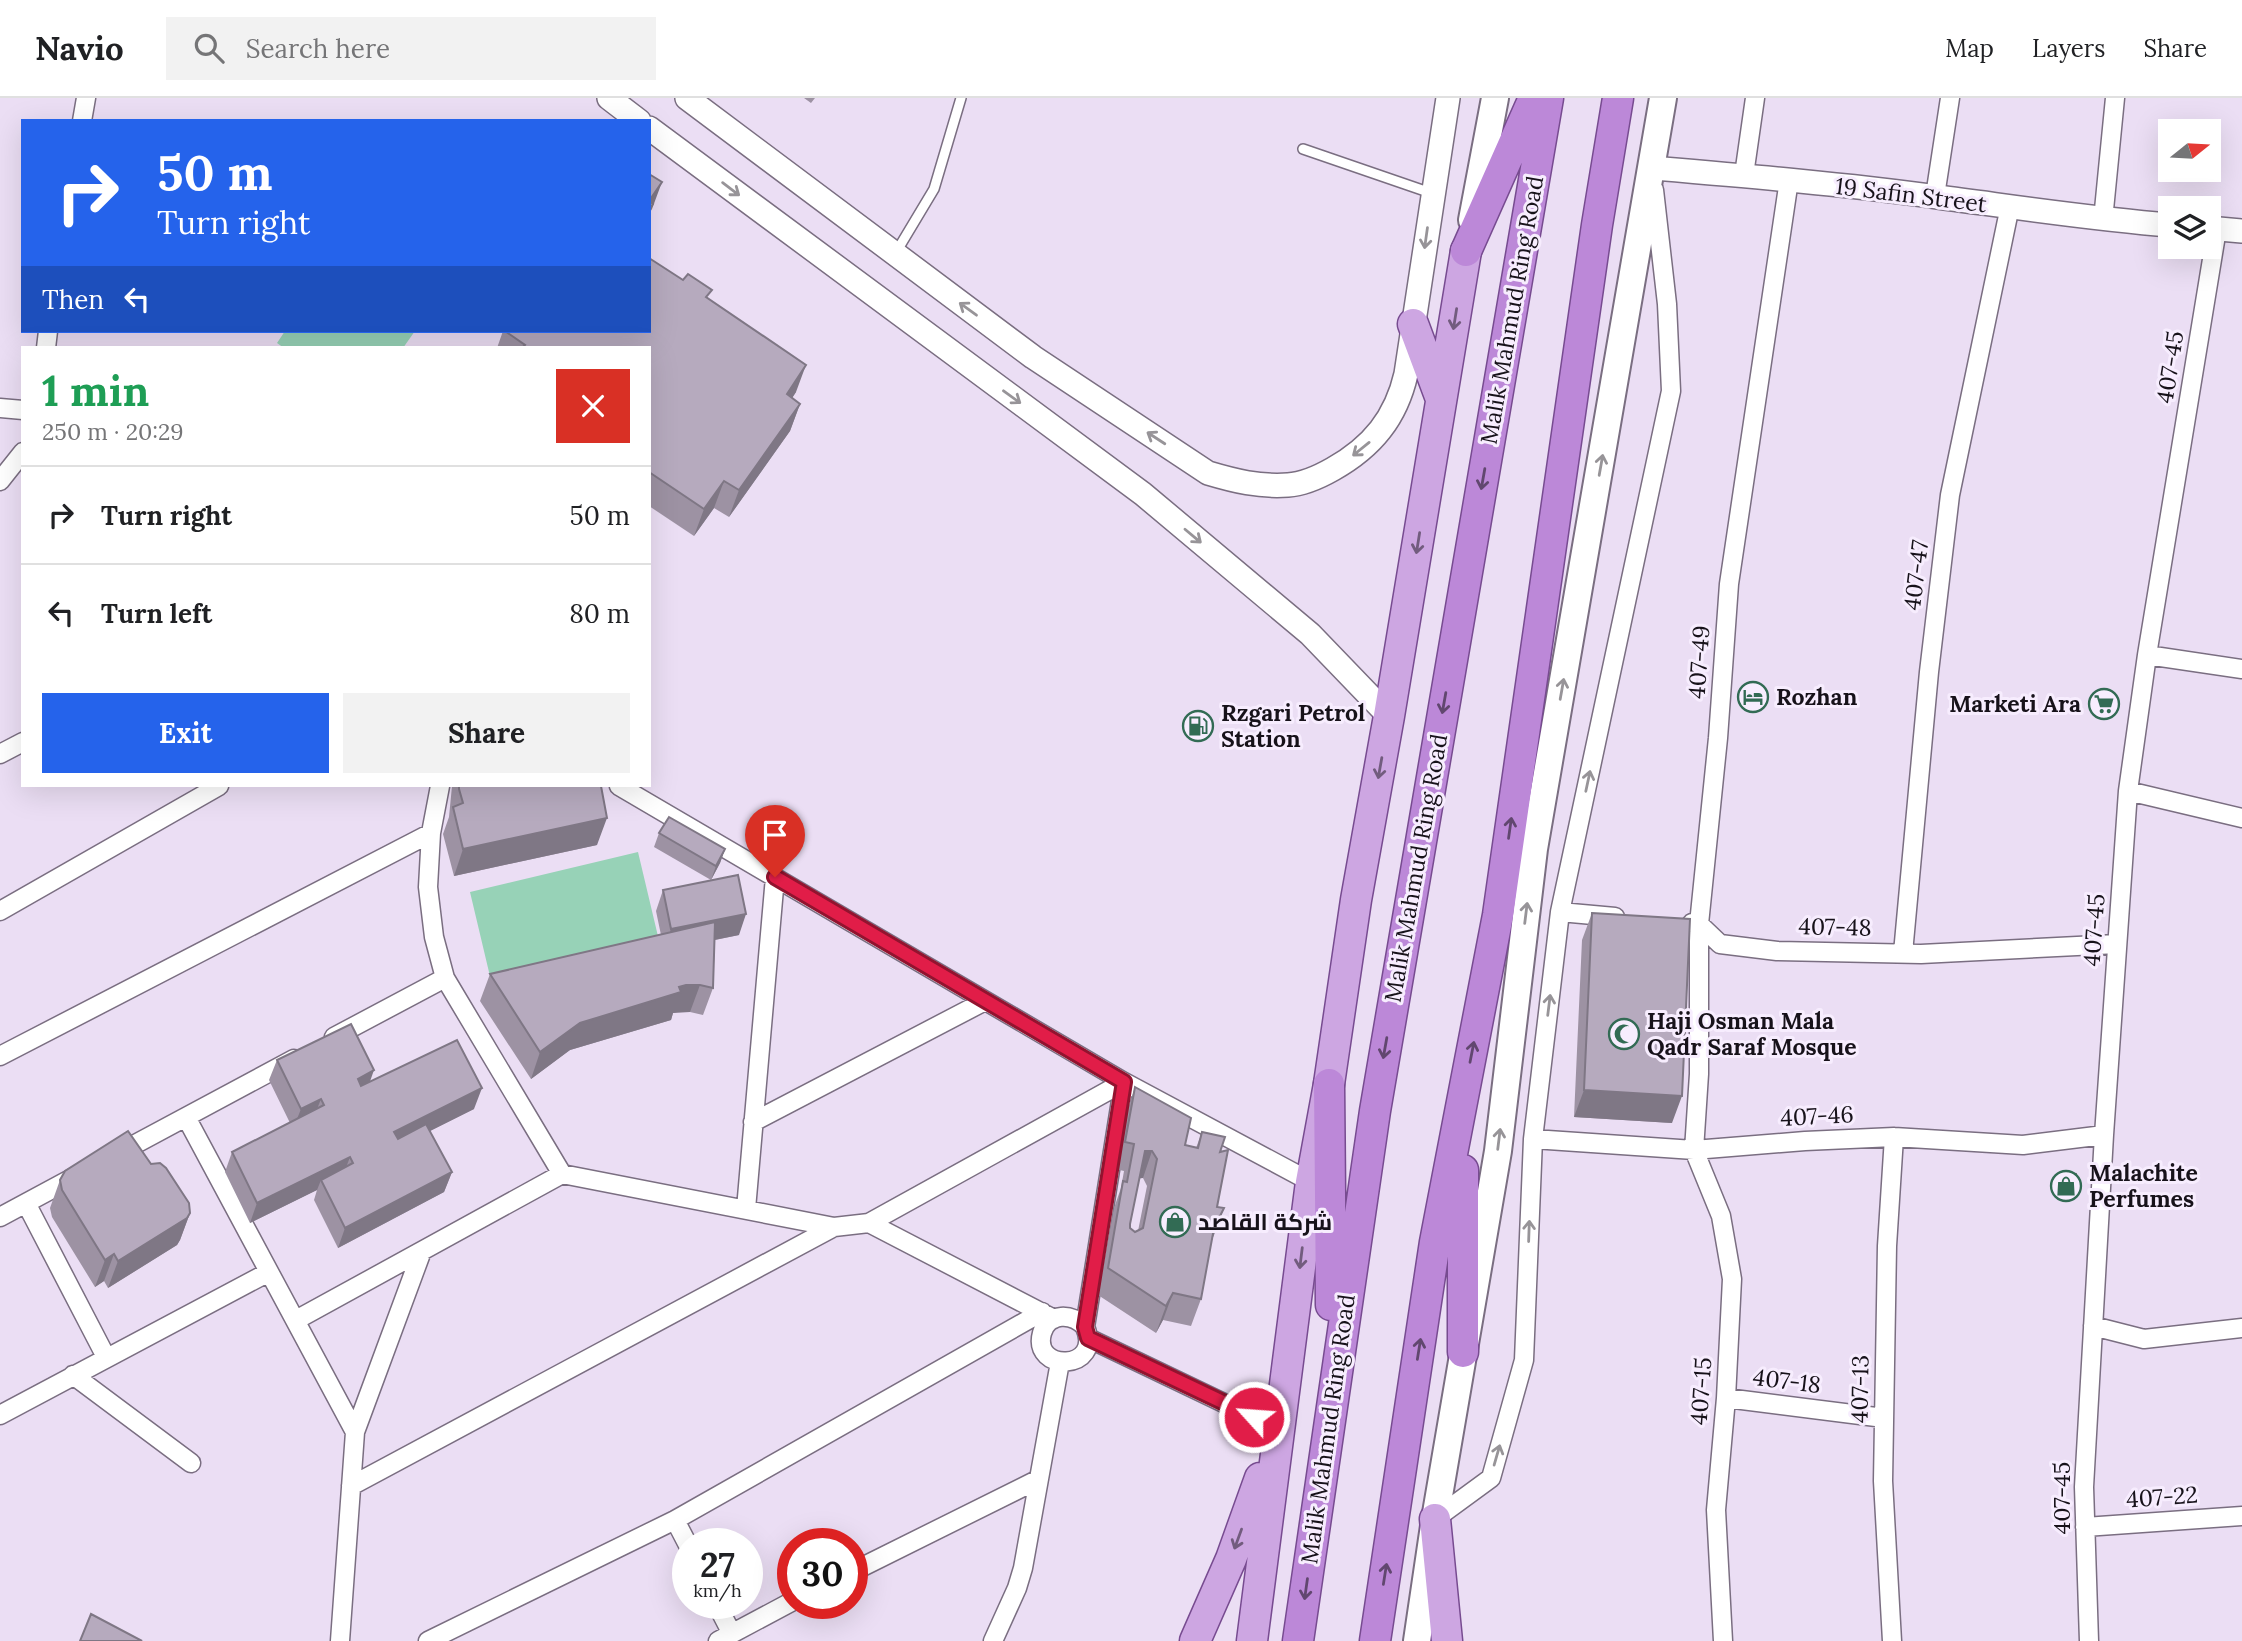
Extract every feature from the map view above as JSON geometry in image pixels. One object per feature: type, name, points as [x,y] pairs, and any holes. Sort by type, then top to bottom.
[{"type":"highway","points":[[1466,251],[1534,98]]},
{"type":"highway","name":"Malik Mahmud Ring Road","points":[[1298,1641],[1375,1111],[1548,98]]},
{"type":"highway","points":[[1375,1641],[1435,1242],[1498,915],[1597,225],[1618,98]]},
{"type":"highway","points":[[1329,1084],[1332,1398]]},
{"type":"highway","points":[[1462,1100],[1464,1352]]},
{"type":"main road","points":[[1252,1641],[1311,1182],[1466,251],[1495,98]]},
{"type":"main road","points":[[1417,1641],[1435,1519],[1498,1151],[1534,849],[1663,98]]},
{"type":"main road","points":[[1413,324],[1442,402]]},
{"type":"main road","points":[[1195,1641],[1231,1559],[1278,1429]]},
{"type":"main road","points":[[1435,1519],[1447,1641]]},
{"type":"street","points":[[82,119],[86,98]]},
{"type":"street","points":[[609,98],[636,119]]},
{"type":"street","points":[[687,98],[1033,357],[1208,473],[1240,483],[1289,485],[1308,481],[1346,462],[1367,446],[1383,429],[1401,396],[1448,98]]},
{"type":"street","points":[[1744,175],[1755,98]]},
{"type":"street","points":[[1935,196],[1950,98]]},
{"type":"street","points":[[2103,220],[2115,98]]},
{"type":"street","points":[[651,129],[1143,494],[1310,634],[1389,716]]},
{"type":"street","points":[[1435,1519],[1491,1478],[1524,1360],[1533,1139],[1560,912],[1671,391],[1667,304],[1652,168]]},
{"type":"street","name":"19 Safin Street","points":[[1652,168],[1935,196],[2103,220],[2158,224]]},
{"type":"street","name":"407-49","points":[[1694,1150],[1699,1074],[1699,924],[1718,738],[1728,584],[1789,180]]},
{"type":"street","name":"407-47","points":[[1903,953],[1929,672],[1950,495],[2010,206]]},
{"type":"street","points":[[2221,230],[2242,231]]},
{"type":"street","name":"407-45","points":[[2089,1641],[2084,1487],[2104,1135],[2128,791],[2208,259]]},
{"type":"street","points":[[0,408],[21,410]]},
{"type":"street","points":[[0,481],[21,455]]},
{"type":"street","points":[[2147,655],[2242,669]]},
{"type":"street","points":[[0,754],[21,742]]},
{"type":"street","points":[[0,911],[217,787]]},
{"type":"street","points":[[440,787],[431,833],[428,887],[429,913],[445,978],[562,1174]]},
{"type":"street","points":[[621,787],[1124,1082],[1311,1182]]},
{"type":"street","points":[[2128,791],[2242,818]]},
{"type":"street","points":[[0,1056],[431,833]]},
{"type":"street","points":[[746,1209],[775,877]]},
{"type":"street","points":[[1560,912],[1636,919]]},
{"type":"street","points":[[1674,922],[1699,924]]},
{"type":"street","name":"407-48","points":[[1699,924],[1720,944],[1777,951],[1903,953],[2118,944]]},
{"type":"street","points":[[0,1217],[445,978]]},
{"type":"street","points":[[753,1122],[985,1001]]},
{"type":"street","points":[[296,1320],[562,1174],[834,1227],[869,1223],[1124,1082]]},
{"type":"street","points":[[1048,1315],[1041,1341],[1047,1355],[1060,1363],[1068,1363],[1081,1356],[1086,1350],[1086,1333],[1124,1082]]},
{"type":"street","points":[[186,1116],[355,1432]]},
{"type":"street","name":"407-46","points":[[1533,1139],[1694,1150],[1894,1137],[2023,1144],[2104,1135]]},
{"type":"street","name":"407-13","points":[[1892,1641],[1883,1481],[1887,1246],[1894,1137]]},
{"type":"street","name":"407-15","points":[[1694,1150],[1721,1216],[1732,1279],[1726,1398],[1716,1510],[1723,1641]]},
{"type":"street","points":[[26,1203],[106,1357]]},
{"type":"street","points":[[869,1223],[1048,1315],[1073,1317],[1086,1333],[1278,1429]]},
{"type":"street","points":[[351,1486],[834,1227]]},
{"type":"street","points":[[340,1641],[355,1432],[422,1251]]},
{"type":"street","points":[[0,1415],[269,1272]]},
{"type":"street","points":[[428,1641],[675,1520],[1048,1315]]},
{"type":"street","points":[[2094,1326],[2144,1339],[2242,1328]]},
{"type":"street","points":[[993,1641],[1023,1568],[1060,1363]]},
{"type":"street","points":[[73,1375],[191,1463]]},
{"type":"street","name":"407-18","points":[[1726,1398],[1884,1418]]},
{"type":"street","points":[[868,1564],[1039,1479]]},
{"type":"street","name":"407-22","points":[[2085,1527],[2242,1516]]},
{"type":"street","points":[[675,1520],[679,1528]]},
{"type":"street","points":[[720,1619],[724,1637],[777,1609]]},
{"type":"lane","points":[[894,255],[934,189],[961,98]]},
{"type":"lane","points":[[1303,149],[1433,193]]},
{"type":"green space","points":[[284,333],[414,333],[404,346],[281,346],[277,343]]},
{"type":"green space","points":[[638,852],[661,949],[493,989],[470,892]]},
{"type":"building","points":[[651,175],[662,182],[651,198]]},
{"type":"building","points":[[651,259],[683,280],[688,274],[712,290],[706,297],[806,365],[787,394],[800,404],[739,490],[724,481],[704,509],[651,473],[651,346],[525,345],[508,333],[651,333]]},
{"type":"building","points":[[601,787],[607,818],[463,849],[453,807],[463,803],[459,789]]},
{"type":"building","points":[[669,817],[725,849],[716,866],[659,833]]},
{"type":"building","points":[[738,875],[746,914],[671,929],[663,890]]},
{"type":"building","points":[[1592,913],[1690,919],[1682,1096],[1584,1090]]},
{"type":"building","points":[[715,922],[713,988],[686,985],[679,987],[681,992],[580,1023],[540,1052],[490,974]]},
{"type":"building","points":[[351,1024],[374,1070],[358,1079],[361,1086],[457,1040],[482,1088],[394,1132],[398,1139],[426,1124],[452,1172],[345,1228],[321,1180],[353,1163],[350,1157],[257,1203],[232,1152],[324,1105],[321,1099],[301,1109],[277,1060]]},
{"type":"building","name":"شركة القاصد","points":[[1135,1087],[1191,1118],[1185,1145],[1198,1148],[1202,1132],[1225,1137],[1220,1152],[1228,1150],[1217,1207],[1224,1208],[1214,1228],[1201,1299],[1173,1293],[1166,1306],[1108,1268],[1123,1181],[1127,1182],[1134,1144],[1125,1142]],"holes":[[[1145,1151],[1152,1151],[1157,1159],[1143,1228],[1135,1232],[1130,1228],[1130,1224]]]},
{"type":"building","points":[[128,1131],[151,1164],[160,1163],[166,1168],[189,1203],[190,1213],[187,1218],[118,1261],[114,1254],[105,1260],[62,1190],[60,1180],[65,1171]]},
{"type":"building","points":[[2061,1173],[2076,1174],[2076,1188],[2060,1185]]},
{"type":"building","points":[[91,1614],[142,1641],[80,1641]]},
{"type":"place","name":"Rozhan","points":[[1753,697]]},
{"type":"place","name":"Marketi Ara","points":[[2104,704]]},
{"type":"place","name":"Rzgari Petrol Station","points":[[1198,726]]},
{"type":"place","name":"Haji Osman Mala Qadr Saraf Mosque","points":[[1624,1034]]},
{"type":"place","name":"Malachite Perfumes","points":[[2066,1186]]},
{"type":"place","name":"شركة القاصد","points":[[1175,1222]]},
{"type":"route","points":[[775,877],[1124,1082],[1085,1327],[1088,1338],[1254,1417]]}]
